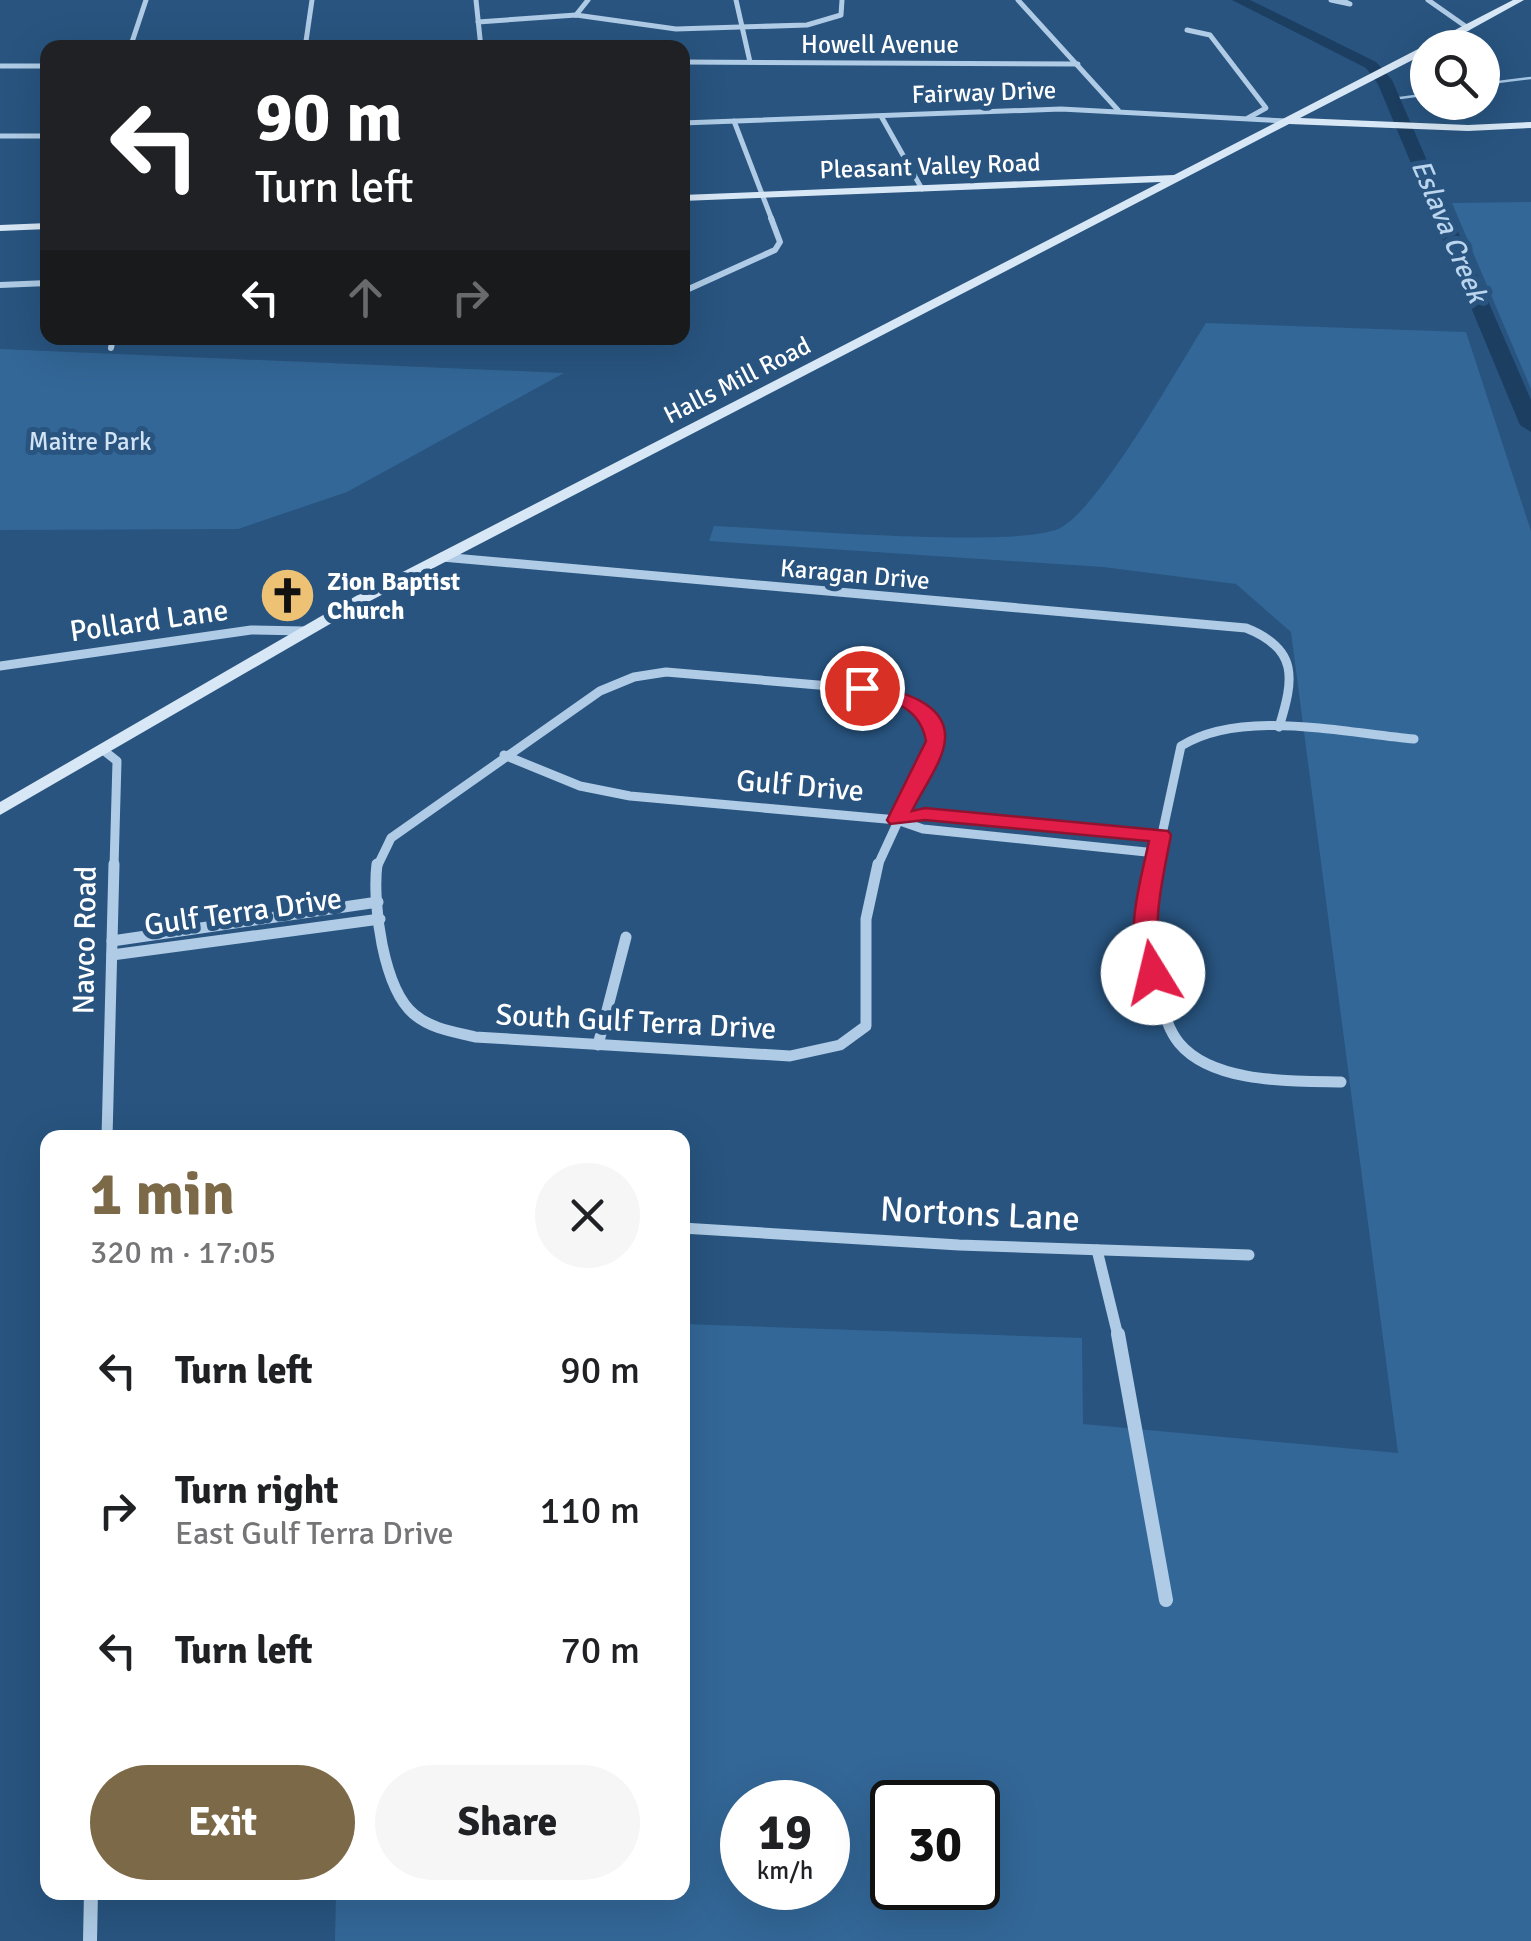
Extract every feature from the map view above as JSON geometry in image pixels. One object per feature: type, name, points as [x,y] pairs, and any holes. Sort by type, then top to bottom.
[{"type":"street","points":[[133,40],[146,0]]},
{"type":"street","points":[[307,40],[312,0]]},
{"type":"street","points":[[476,0],[480,40]]},
{"type":"street","points":[[576,15],[588,0]]},
{"type":"street","points":[[736,0],[750,62]]},
{"type":"street","points":[[478,22],[576,15],[657,28],[742,28],[824,22],[840,15],[842,0]]},
{"type":"street","points":[[1018,0],[1118,110]]},
{"type":"street","points":[[1331,0],[1350,4],[1341,0]]},
{"type":"street","points":[[1428,0],[1468,28]]},
{"type":"street","name":"Halls Mill Road","points":[[1464,30],[1520,0]]},
{"type":"street","points":[[1187,30],[1210,35],[1256,91],[1266,108],[1247,118]]},
{"type":"street","name":"Halls Mill Road","points":[[0,810],[305,631],[1410,57]]},
{"type":"street","name":"Howell Avenue","points":[[690,62],[1078,64]]},
{"type":"street","points":[[0,66],[40,66]]},
{"type":"street","name":"Fairway Drive","points":[[690,122],[1118,110],[1286,121]]},
{"type":"street","points":[[881,116],[922,189]]},
{"type":"street","points":[[690,288],[778,246],[734,121]]},
{"type":"street","points":[[1286,121],[1431,127],[1531,125]]},
{"type":"street","points":[[1252,139],[1302,129],[1370,125]]},
{"type":"street","points":[[0,136],[40,136]]},
{"type":"street","name":"Pleasant Valley Road","points":[[690,198],[1179,178]]},
{"type":"street","points":[[0,228],[40,226]]},
{"type":"street","points":[[0,285],[40,282]]},
{"type":"street","name":"Karagan Drive","points":[[442,558],[1215,623],[1264,633],[1276,640],[1288,658],[1290,684],[1279,727]]},
{"type":"street","name":"Pollard Lane","points":[[0,666],[251,630],[305,631]]},
{"type":"street","name":"South Gulf Terra Drive","points":[[666,672],[834,684],[909,699],[931,723],[936,741],[897,820],[874,872],[866,917],[871,1002],[866,1026],[854,1038],[816,1052],[790,1056],[476,1037],[436,1026],[409,1010],[394,987],[380,918],[377,865],[391,838],[504,755],[617,684],[666,672]]},
{"type":"street","points":[[1341,1082],[1247,1076],[1218,1069],[1195,1056],[1169,1028],[1145,946],[1160,835],[1181,746],[1208,730],[1229,726],[1279,727],[1414,740]]},
{"type":"street","name":"Navco Road","points":[[103,750],[117,761],[107,1130]]},
{"type":"street","name":"Gulf Drive","points":[[504,755],[580,786],[630,796],[897,820],[923,829],[1156,854]]},
{"type":"street","points":[[897,820],[925,814],[1160,835]]},
{"type":"street","points":[[1016,838],[1018,822]]},
{"type":"street","points":[[112,942],[378,902]]},
{"type":"street","name":"Gulf Terra Drive","points":[[112,955],[380,918]]},
{"type":"street","points":[[598,1045],[626,937]]},
{"type":"street","name":"Nortons Lane","points":[[690,1228],[1096,1250],[1115,1317],[1166,1600]]},
{"type":"street","points":[[1096,1250],[1249,1255]]},
{"type":"street","points":[[90,1941],[91,1900]]},
{"type":"green space","points":[[1531,202],[1531,389],[1452,203]]},
{"type":"green space","points":[[1206,323],[1466,332],[1531,531],[1531,1941],[335,1941],[336,1900],[690,1900],[690,1324],[1082,1338],[1083,1424],[1398,1453],[1291,632],[1236,584],[1103,567],[709,541],[714,526],[951,537],[1039,534],[1062,527],[1079,513],[1118,463]]},
{"type":"green space","name":"Maitre Park","points":[[0,349],[564,373],[347,492],[238,529],[0,530]]},
{"type":"waterway","name":"Eslava Creek","points":[[1239,0],[1371,65],[1386,83],[1398,120],[1531,425]]},
{"type":"waterway","points":[[1500,82],[1531,78]]},
{"type":"waterway","points":[[1392,99],[1410,97]]},
{"type":"place","name":"Zion Baptist Church","points":[[288,595]]},
{"type":"route","points":[[862,688],[909,699],[933,726],[936,741],[897,820],[925,814],[1160,835],[1145,916],[1145,946],[1153,973]]}]
